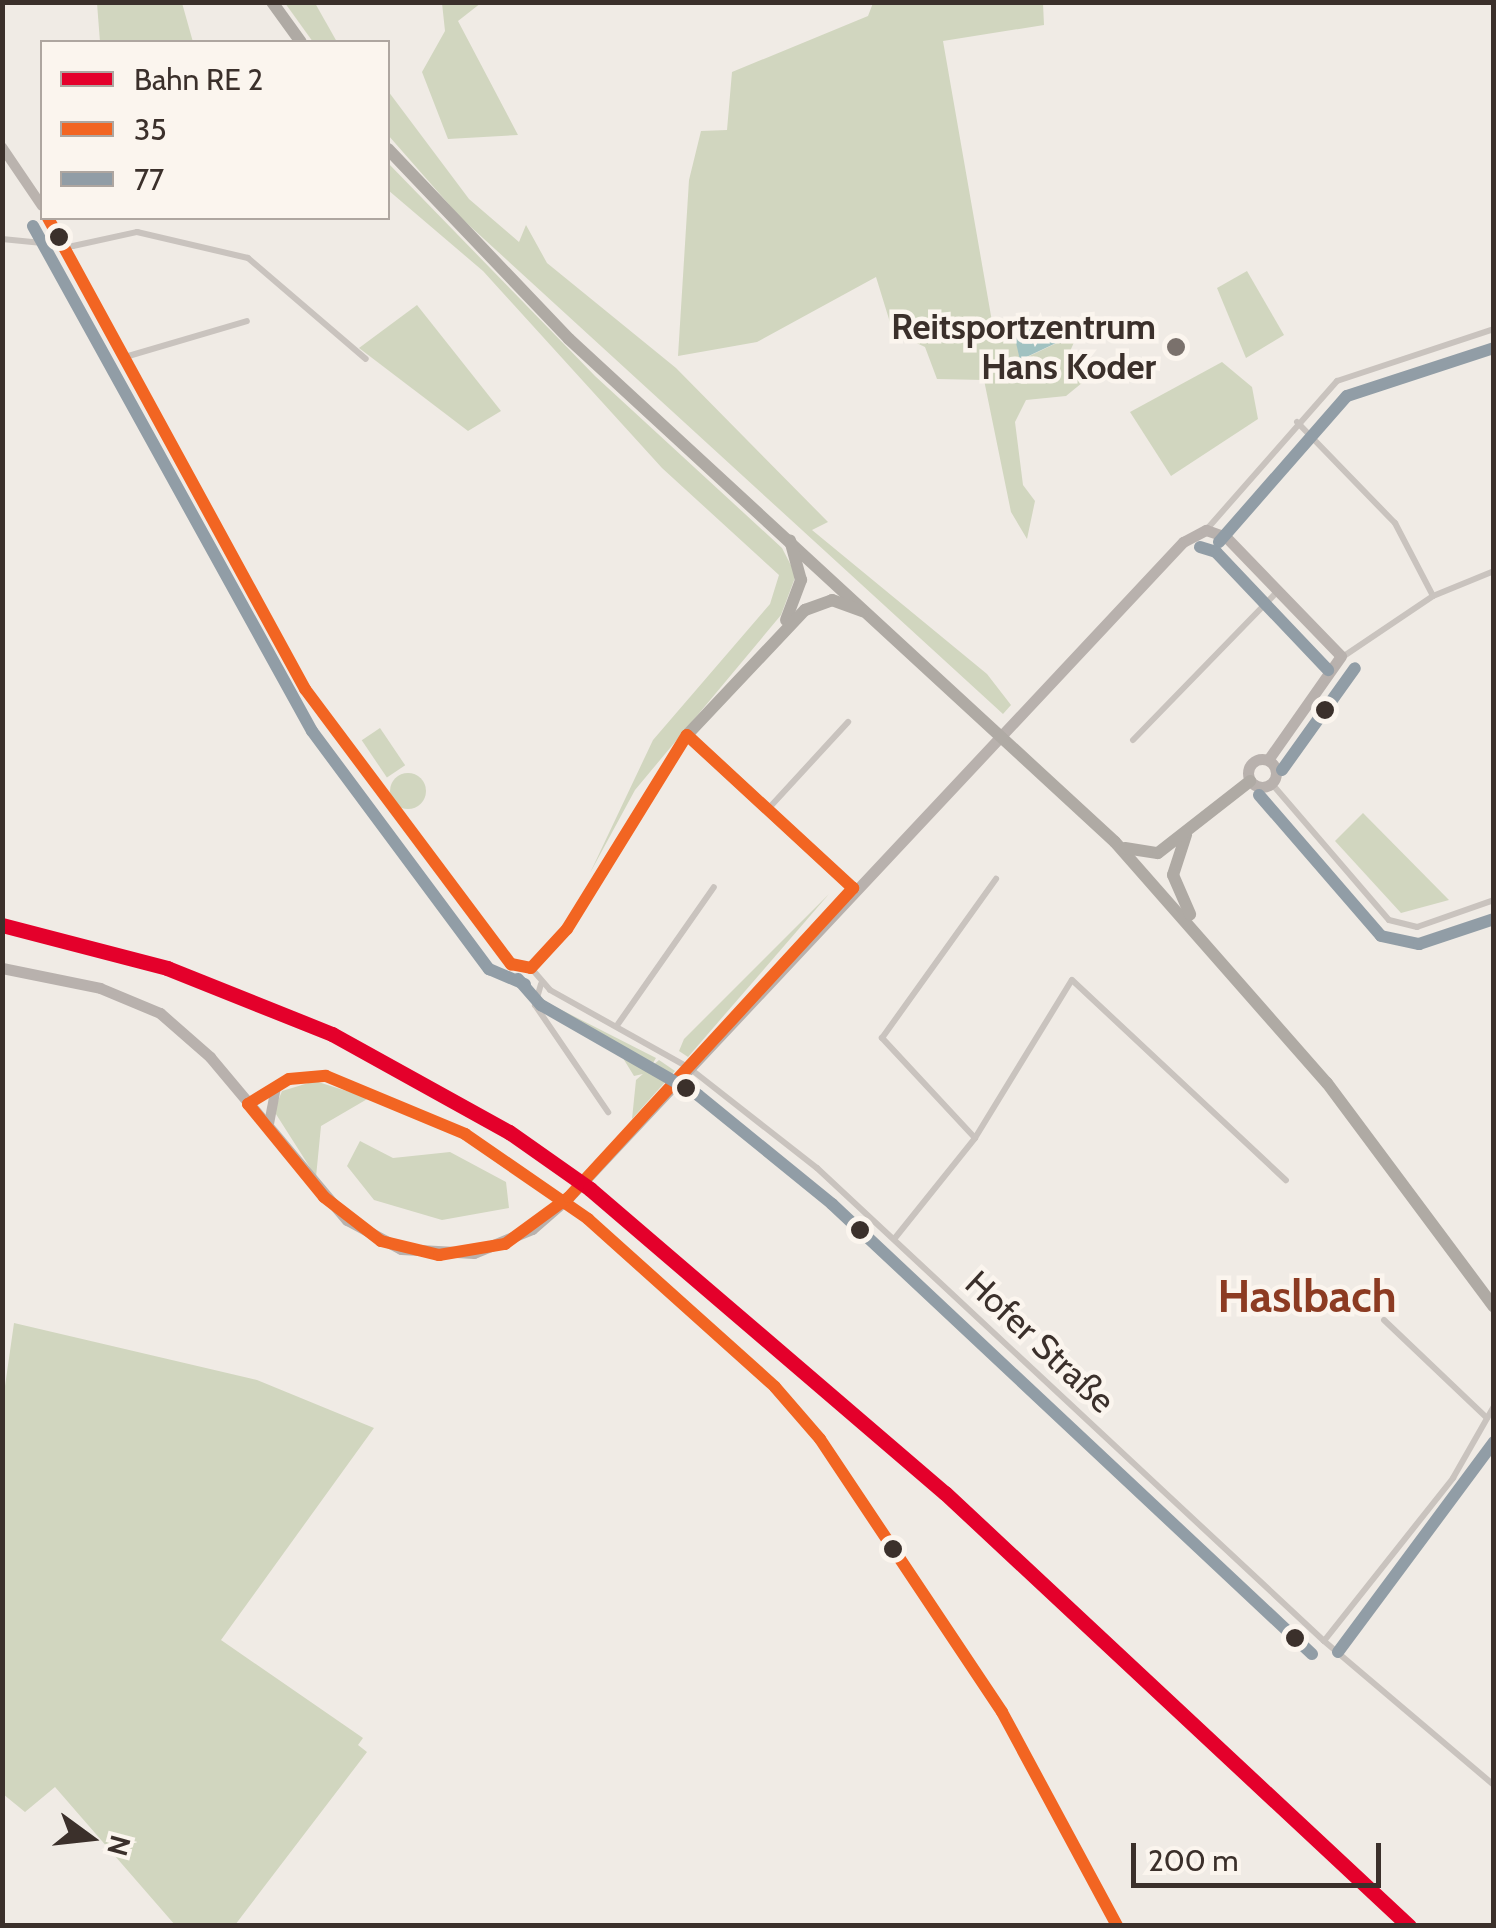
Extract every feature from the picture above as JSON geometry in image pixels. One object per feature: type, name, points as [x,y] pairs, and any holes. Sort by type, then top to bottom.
[{"type":"highway","points":[[272,2],[300,40]]},
{"type":"highway","points":[[390,151],[509,281],[986,715],[1115,842],[1210,945],[1356,1119],[1494,1307]]},
{"type":"highway","points":[[687,735],[771,643],[800,594],[788,537]]},
{"type":"highway","points":[[771,643],[832,600],[882,622]]},
{"type":"highway","points":[[1115,842],[1150,854],[1190,830],[1250,781]]},
{"type":"highway","points":[[1190,830],[1173,875],[1210,945]]},
{"type":"main road","points":[[2,968],[100,988],[160,1013],[248,1104],[347,1220],[400,1249],[474,1253],[550,1214],[1183,542],[1206,530],[1280,589],[1323,632],[1341,658],[1268,760],[1252,764],[1250,781],[1272,784],[1268,760]]},
{"type":"main road","points":[[687,735],[853,888]]},
{"type":"street","points":[[2,147],[40,203]]},
{"type":"street","points":[[49,220],[326,721],[502,957],[530,968],[576,918],[687,735]]},
{"type":"street","points":[[2,239],[64,246],[137,232],[248,258],[366,358]]},
{"type":"street","points":[[125,357],[247,321]]},
{"type":"street","points":[[1206,530],[1297,422],[1363,366],[1494,328]]},
{"type":"street","points":[[1297,422],[1395,523],[1433,596]]},
{"type":"street","points":[[1341,658],[1433,596],[1494,571]]},
{"type":"street","points":[[1133,740],[1280,589]]},
{"type":"street","points":[[768,809],[848,722]]},
{"type":"street","points":[[1272,784],[1389,920],[1429,924],[1494,900]]},
{"type":"street","points":[[975,1138],[882,1038],[996,879]]},
{"type":"street","points":[[618,1024],[714,887]]},
{"type":"street","name":"Hofer Straße","points":[[530,968],[541,984],[618,1024],[780,1137],[895,1238],[1324,1642],[1494,1784]]},
{"type":"street","points":[[895,1238],[975,1138],[1072,980],[1286,1180]]},
{"type":"street","points":[[541,984],[536,1005],[608,1112]]},
{"type":"street","points":[[248,1104],[303,1074],[344,1080],[523,1170],[775,1387],[832,1456],[1002,1712],[1117,1926]]},
{"type":"street","points":[[268,1130],[276,1086]]},
{"type":"street","points":[[1384,1320],[1487,1418]]},
{"type":"street","points":[[1324,1642],[1416,1529],[1494,1406]]},
{"type":"green space","points":[[97,3],[182,3],[192,40],[100,40]]},
{"type":"green space","points":[[285,3],[315,3],[336,40],[312,40]]},
{"type":"green space","points":[[442,3],[481,3],[458,21],[518,135],[448,139],[422,72],[445,31]]},
{"type":"green space","points":[[873,3],[1043,3],[1044,25],[943,41],[994,333],[1013,330],[1021,360],[1078,333],[1068,356],[1085,361],[1088,378],[1066,396],[1026,400],[1015,422],[1023,485],[1035,501],[1027,539],[1011,512],[984,380],[937,379],[925,347],[893,332],[876,277],[757,342],[678,356],[689,180],[701,131],[727,130],[732,72],[868,16]]},
{"type":"green space","points":[[390,94],[469,199],[519,242],[526,225],[547,263],[676,368],[828,522],[812,530],[987,674],[1011,705],[1003,714],[460,217],[390,137]]},
{"type":"green space","points":[[390,165],[595,376],[782,548],[796,575],[781,615],[635,790],[590,873],[653,740],[770,604],[779,575],[662,468],[483,271],[390,192]]},
{"type":"green space","points":[[1247,271],[1284,335],[1246,358],[1217,288]]},
{"type":"green space","points":[[417,305],[501,411],[468,431],[359,348]]},
{"type":"green space","points":[[1222,362],[1252,387],[1258,419],[1171,476],[1130,412]]},
{"type":"green space","points":[[380,728],[405,765],[387,778],[362,740]]},
{"type":"green space","points":[[408,773],[420,779],[426,791],[420,803],[408,809],[396,803],[390,791],[396,779]]},
{"type":"green space","points":[[1363,813],[1449,900],[1401,913],[1335,841]]},
{"type":"green space","points":[[829,894],[688,1057],[679,1051],[684,1039]]},
{"type":"green space","points":[[546,1002],[656,1058],[647,1073],[634,1076],[618,1050]]},
{"type":"green space","points":[[659,1060],[675,1071],[632,1119],[636,1080]]},
{"type":"green space","points":[[315,1081],[369,1098],[321,1126],[316,1177],[274,1111],[282,1091]]},
{"type":"green space","points":[[360,1141],[393,1158],[450,1152],[506,1182],[509,1208],[442,1220],[374,1200],[347,1166]]},
{"type":"green space","points":[[14,1323],[257,1380],[374,1428],[221,1640],[363,1738],[358,1745],[367,1752],[235,1925],[175,1925],[55,1787],[25,1812],[3,1794],[2,1407]]},
{"type":"water","points":[[1024,321],[1061,322],[1071,336],[1020,360],[1013,330]]},
{"type":"transit line","name":"35","points":[[49,220],[305,689],[511,964],[531,968],[567,929],[687,735]]},
{"type":"transit line","name":"77","points":[[33,226],[312,731],[489,969],[525,984]]},
{"type":"transit line","name":"77","points":[[1219,542],[1347,396],[1494,348]]},
{"type":"transit line","name":"77","points":[[1200,547],[1216,552],[1328,670]]},
{"type":"transit line","name":"77","points":[[1282,770],[1355,668]]},
{"type":"transit line","name":"35","points":[[687,735],[853,888]]},
{"type":"transit line","name":"77","points":[[1259,795],[1381,936],[1419,944],[1494,919]]},
{"type":"transit line","name":"35","points":[[248,1104],[324,1197],[381,1241],[439,1255],[505,1244],[569,1197],[853,888]]},
{"type":"transit line","points":[[2,925],[167,968],[332,1034],[509,1132],[590,1189],[945,1493],[1409,1926]]},
{"type":"transit line","name":"77","points":[[518,979],[541,1005],[698,1095],[832,1204],[1312,1654]]},
{"type":"transit line","name":"35","points":[[248,1104],[289,1079],[326,1076],[465,1134],[588,1219],[775,1387],[820,1439],[1002,1712],[1117,1926]]},
{"type":"transit line","name":"77","points":[[1338,1652],[1494,1442]]},
{"type":"place","name":"Reitsportzentrum Hans Koder","points":[[1176,347]]},
{"type":"district","name":"Haslbach","points":[[1307,1297]]}]
